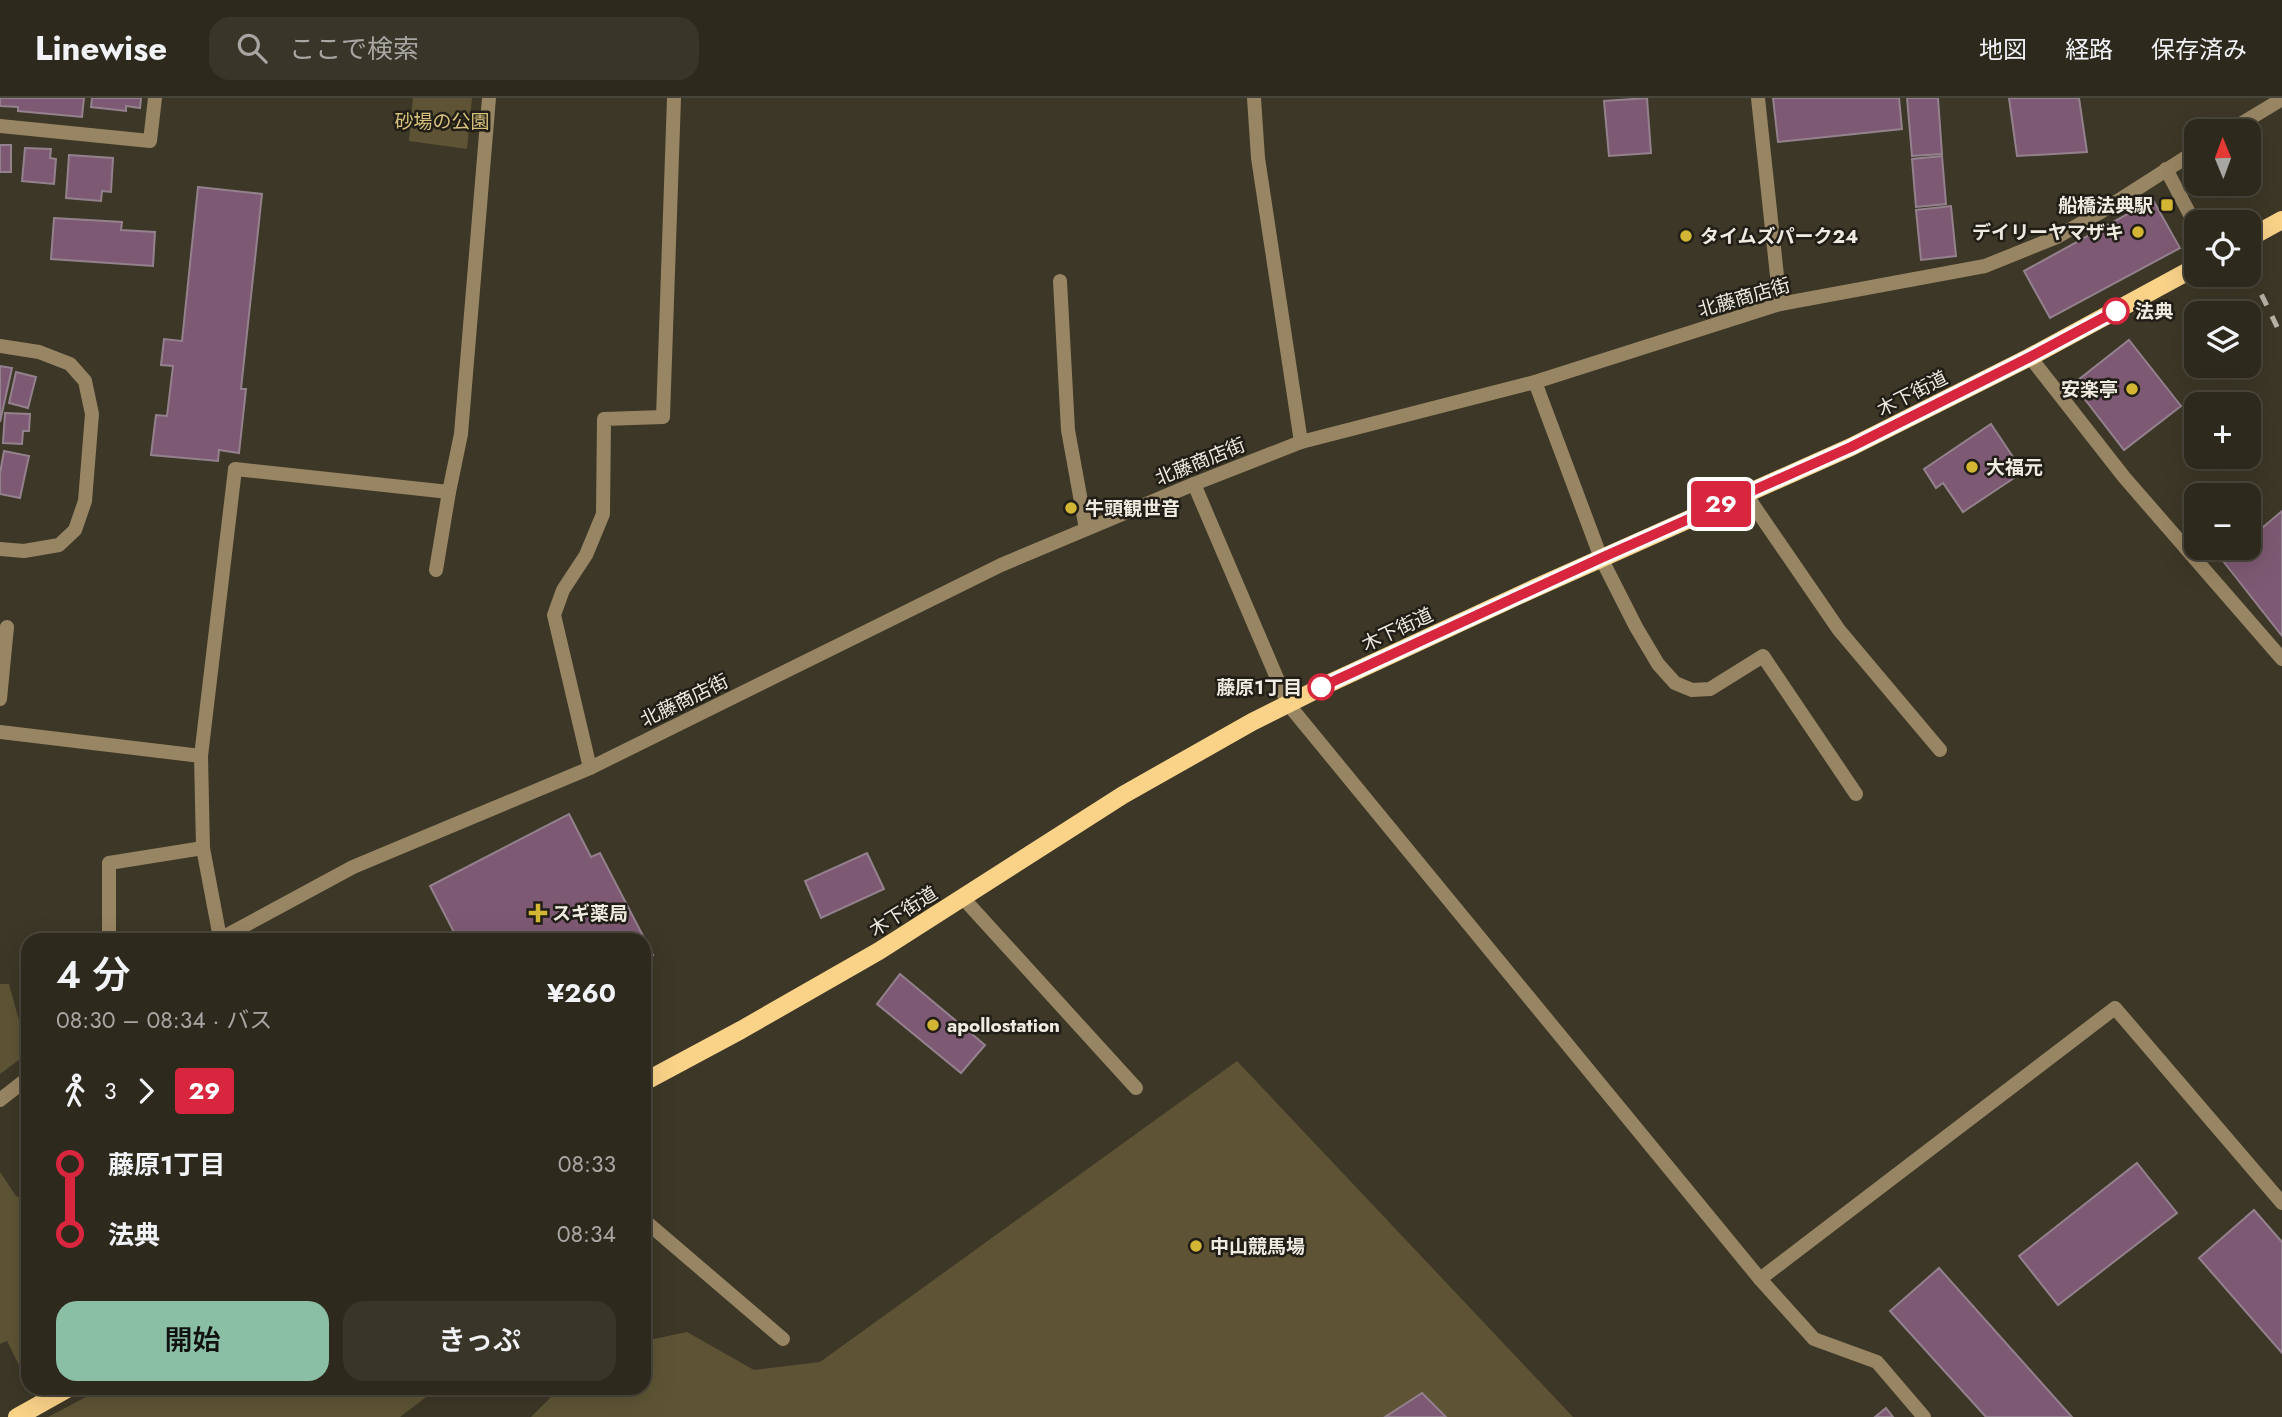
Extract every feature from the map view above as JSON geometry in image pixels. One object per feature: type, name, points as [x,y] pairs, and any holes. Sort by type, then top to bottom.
[{"type":"main road","points":[[2261,231],[2282,219]]},
{"type":"main road","name":"木下街道","points":[[651,1078],[878,951],[1123,795],[1287,704],[1601,558],[1851,447],[2030,357],[2184,274]]},
{"type":"main road","points":[[17,1417],[56,1395]]},
{"type":"street","points":[[0,127],[150,141],[155,98]]},
{"type":"street","points":[[436,570],[461,434],[489,98]]},
{"type":"street","points":[[590,768],[554,615],[563,590],[586,555],[603,514],[604,419],[663,417],[674,98]]},
{"type":"street","points":[[1254,98],[1258,158],[1301,442]]},
{"type":"street","points":[[1758,98],[1780,304]]},
{"type":"street","points":[[2249,119],[2282,99]]},
{"type":"street","name":"北藤商店街","points":[[230,933],[353,867],[590,768],[1001,565],[1194,484],[1301,442],[1535,382],[1780,304],[1985,266],[2057,237],[2184,158]]},
{"type":"street","points":[[2166,169],[2188,210]]},
{"type":"street","points":[[1060,281],[1068,430],[1086,529]]},
{"type":"street","points":[[0,346],[39,352],[70,365],[85,381],[92,414],[85,501],[75,530],[59,545],[24,551],[0,548]]},
{"type":"street","points":[[2030,357],[2124,477],[2282,659]]},
{"type":"street","points":[[1535,382],[1601,558],[1658,664],[1675,683],[1692,690],[1710,690],[1763,656],[1856,794]]},
{"type":"street","points":[[218,933],[203,848],[201,756],[235,469],[449,492]]},
{"type":"street","points":[[1194,484],[1287,704],[1760,1279],[1814,1339],[1877,1362],[1924,1417]]},
{"type":"street","points":[[1745,493],[1839,630],[1940,750]]},
{"type":"street","points":[[0,699],[7,627]]},
{"type":"street","points":[[0,732],[201,756]]},
{"type":"street","points":[[110,933],[109,863],[203,848]]},
{"type":"street","points":[[963,898],[1136,1088]]},
{"type":"street","points":[[1760,1279],[2115,1008],[2282,1203]]},
{"type":"street","points":[[0,1100],[21,1084]]},
{"type":"street","points":[[651,1226],[783,1339]]},
{"type":"green space","name":"砂場の公園","points":[[413,98],[472,98],[467,149],[409,141]]},
{"type":"green space","points":[[0,984],[9,984],[21,1028],[21,1058],[0,1074]]},
{"type":"green space","name":"中山競馬場","points":[[1237,1061],[1573,1417],[531,1417],[553,1395],[651,1395],[651,1340],[687,1332],[754,1370],[820,1362]]},
{"type":"green space","points":[[0,1172],[16,1196],[21,1199],[21,1369],[7,1341],[0,1344]]},
{"type":"green space","points":[[90,1395],[429,1395],[400,1417],[48,1417]]},
{"type":"building","points":[[0,98],[84,98],[82,117],[18,111],[18,107],[0,106]]},
{"type":"building","points":[[92,98],[141,98],[140,108],[126,106],[126,111],[91,107]]},
{"type":"building","points":[[1647,98],[1651,153],[1609,156],[1604,101]]},
{"type":"building","points":[[1773,98],[1899,98],[1902,129],[1778,142]]},
{"type":"building","points":[[1907,98],[1938,98],[1942,154],[1912,156]]},
{"type":"building","points":[[2009,98],[2079,98],[2087,152],[2017,156]]},
{"type":"building","points":[[0,145],[11,145],[11,172],[0,172]]},
{"type":"building","points":[[25,148],[51,149],[50,158],[56,159],[54,184],[22,181]]},
{"type":"building","points":[[69,155],[113,158],[111,192],[102,191],[101,201],[66,198]]},
{"type":"building","points":[[1942,156],[1946,204],[1916,207],[1912,159]]},
{"type":"building","points":[[198,187],[262,194],[241,389],[246,389],[239,453],[219,450],[218,461],[151,455],[156,415],[167,416],[173,366],[161,365],[164,339],[182,341]]},
{"type":"building","points":[[2153,200],[2180,248],[2050,318],[2024,271]]},
{"type":"building","points":[[1951,206],[1956,256],[1921,260],[1916,210]]},
{"type":"building","points":[[54,218],[122,222],[121,230],[155,232],[153,266],[51,259]]},
{"type":"building","points":[[2129,340],[2181,406],[2124,450],[2073,384]]},
{"type":"building","points":[[0,366],[12,368],[0,422]]},
{"type":"building","points":[[16,372],[36,377],[28,408],[9,403]]},
{"type":"building","points":[[5,413],[30,414],[29,431],[23,431],[22,444],[3,443]]},
{"type":"building","points":[[1991,424],[2023,472],[1963,512],[1943,483],[1936,488],[1924,469]]},
{"type":"building","points":[[4,451],[29,456],[20,498],[0,494]]},
{"type":"building","points":[[2282,511],[2282,636],[2223,561],[2261,560],[2261,529]]},
{"type":"building","name":"スギ薬局","points":[[569,814],[591,857],[600,853],[642,933],[454,933],[430,886]]},
{"type":"building","points":[[867,853],[884,889],[821,918],[805,881]]},
{"type":"building","points":[[900,974],[985,1045],[961,1073],[877,1004]]},
{"type":"building","points":[[2137,1163],[2177,1213],[2058,1305],[2019,1256]]},
{"type":"building","points":[[2254,1210],[2282,1242],[2282,1353],[2199,1258]]},
{"type":"building","points":[[1939,1268],[2072,1417],[1986,1417],[1890,1311]]},
{"type":"building","points":[[1422,1393],[1446,1417],[1385,1417]]},
{"type":"building","points":[[1886,1408],[1893,1417],[1875,1417]]},
{"type":"railway","points":[[2258,287],[2282,337]]},
{"type":"bus line","name":"29","points":[[1321,687],[1851,447],[2116,311]]},
{"type":"place","name":"船橋法典駅","points":[[2167,205]]},
{"type":"place","name":"デイリーヤマザキ","points":[[2138,232]]},
{"type":"place","name":"タイムズパーク24","points":[[1686,236]]},
{"type":"place","name":"法典","points":[[2116,311]]},
{"type":"place","name":"安楽亭","points":[[2132,389]]},
{"type":"place","name":"大福元","points":[[1972,467]]},
{"type":"place","name":"牛頭観世音","points":[[1071,508]]},
{"type":"place","name":"藤原1丁目","points":[[1321,687]]},
{"type":"place","name":"スギ薬局","points":[[538,913]]},
{"type":"place","name":"apollostation","points":[[933,1025]]},
{"type":"place","name":"中山競馬場","points":[[1196,1246]]}]
